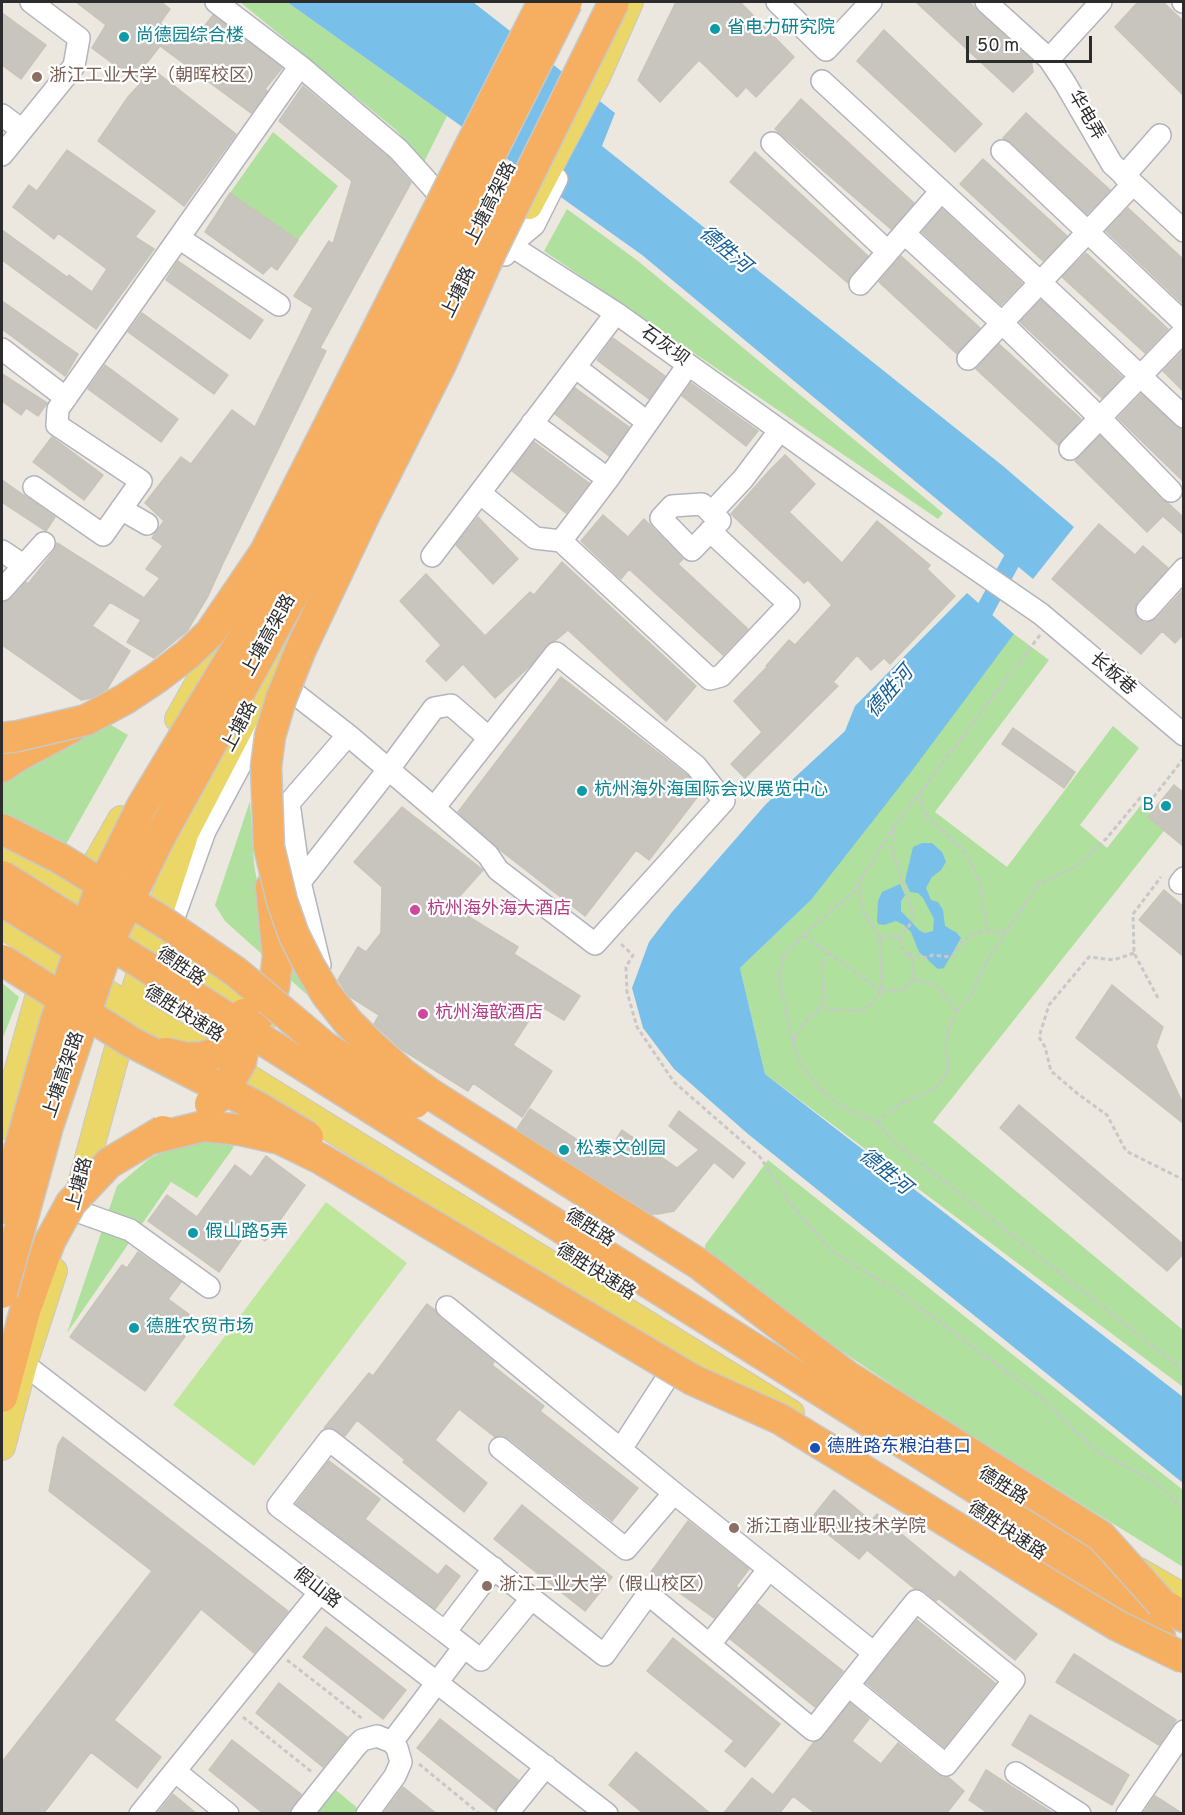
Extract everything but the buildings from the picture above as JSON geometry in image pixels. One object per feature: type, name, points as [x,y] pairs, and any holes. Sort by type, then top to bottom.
[{"type":"highway","points":[[2,767],[18,756],[126,699],[158,677],[210,633],[265,552],[543,2]]},
{"type":"highway","name":"上塘高架路","points":[[2,1209],[55,1023],[97,897],[142,806],[272,590],[567,2]]},
{"type":"highway","name":"上塘高架路","points":[[2,1293],[48,1126],[112,935],[159,839],[294,593],[596,2]]},
{"type":"highway","points":[[131,1042],[174,1056],[202,1058],[237,1044],[255,1028],[265,1011],[274,987],[278,957],[267,822],[268,757],[270,736],[285,689],[301,649],[365,513],[441,364],[491,252],[614,2]]},
{"type":"highway","points":[[2,738],[86,720]]},
{"type":"highway","points":[[2,829],[61,859],[87,888]]},
{"type":"highway","points":[[269,847],[282,901],[294,936],[309,965],[326,994],[348,1022],[372,1046],[402,1073],[432,1095],[699,1264],[847,1376]]},
{"type":"highway","points":[[2,889],[27,878],[46,874],[62,874],[87,888],[165,922],[236,972],[325,1047],[1101,1536],[1176,1606]]},
{"type":"highway","name":"德胜快速路","points":[[2,876],[976,1489],[1176,1606]]},
{"type":"highway","name":"德胜快速路","points":[[2,901],[997,1524],[1184,1653]]},
{"type":"highway","points":[[2,1397],[25,1311],[46,1251],[71,1203],[109,1163],[194,1115],[223,1093],[241,1062],[246,1034],[245,1016],[227,983],[201,949]]},
{"type":"highway","points":[[2,960],[131,1042],[258,1107],[780,1419],[1044,1582],[1118,1626],[1184,1660]]},
{"type":"highway","points":[[147,1140],[204,1126],[240,1130],[280,1139],[321,1159],[693,1380],[780,1419]]},
{"type":"main road","points":[[2,1126],[50,956],[352,412],[551,2]]},
{"type":"main road","name":"上塘路","points":[[2,1448],[24,1364],[74,1210],[129,1007],[154,951],[186,832],[276,679],[352,512],[603,78],[630,2]]},
{"type":"main road","points":[[352,512],[406,459]]},
{"type":"main road","name":"德胜路","points":[[2,852],[87,888],[154,951],[263,1023],[1088,1540],[1176,1606]]},
{"type":"main road","points":[[2,925],[129,1007],[246,1076],[687,1348],[1089,1598],[1184,1660]]},
{"type":"street","points":[[2,155],[74,66],[78,38],[31,2]]},
{"type":"street","name":"石灰坝","points":[[216,2],[300,66],[455,197],[513,231],[616,313],[1045,618]]},
{"type":"street","points":[[603,78],[643,2]]},
{"type":"street","points":[[777,2],[826,50],[871,2]]},
{"type":"street","name":"华电弄","points":[[986,2],[1049,59],[1112,164],[1184,231]]},
{"type":"street","points":[[1049,59],[1101,2]]},
{"type":"street","points":[[34,487],[103,535],[141,481],[57,425],[58,409],[300,66]]},
{"type":"street","points":[[822,81],[1184,417]]},
{"type":"street","points":[[2,115],[22,130]]},
{"type":"street","points":[[968,359],[1088,231],[1160,135]]},
{"type":"street","points":[[772,144],[888,252]]},
{"type":"street","points":[[1002,151],[1184,323]]},
{"type":"street","points":[[860,284],[941,191]]},
{"type":"street","points":[[434,808],[556,653],[696,766],[724,801],[595,944],[498,870],[488,855],[434,808],[348,735],[276,679],[406,459],[513,231]]},
{"type":"street","points":[[904,233],[1002,323],[1171,491]]},
{"type":"street","points":[[179,238],[279,305]]},
{"type":"street","points":[[432,556],[616,313]]},
{"type":"street","points":[[1070,449],[1184,331]]},
{"type":"street","points":[[2,349],[66,398]]},
{"type":"street","points":[[561,541],[608,479],[688,365]]},
{"type":"street","points":[[575,367],[647,422]]},
{"type":"street","points":[[532,423],[608,479]]},
{"type":"street","points":[[480,493],[535,538],[561,541],[710,679],[721,676],[789,604],[711,522],[780,430]]},
{"type":"street","points":[[122,509],[147,524]]},
{"type":"street","points":[[2,590],[44,543]]},
{"type":"street","points":[[2,552],[23,565]]},
{"type":"street","points":[[1147,610],[1184,569]]},
{"type":"street","name":"长板巷","points":[[1045,618],[1181,727]]},
{"type":"street","points":[[300,882],[434,708],[451,705],[489,738]]},
{"type":"street","points":[[327,1064],[345,1037],[317,959],[300,882],[289,803],[348,735]]},
{"type":"street","points":[[246,1076],[217,1041],[232,1009],[263,1023]]},
{"type":"street","points":[[74,1210],[129,1230],[209,1287]]},
{"type":"street","points":[[447,1307],[874,1653]]},
{"type":"street","points":[[621,1449],[687,1348]]},
{"type":"street","name":"假山路","points":[[24,1364],[607,1814]]},
{"type":"street","points":[[532,1598],[481,1660],[278,1506],[329,1440],[494,1568],[532,1598],[604,1655],[648,1594],[813,1731],[916,1600],[1014,1680],[946,1765],[849,1686]]},
{"type":"street","points":[[500,1448],[626,1549],[674,1493]]},
{"type":"street","points":[[445,1632],[494,1568]]},
{"type":"street","points":[[710,1644],[769,1569]]},
{"type":"street","points":[[140,1814],[320,1592]]},
{"type":"street","points":[[392,1742],[464,1647]]},
{"type":"street","points":[[1127,1814],[1184,1731]]},
{"type":"street","points":[[302,1814],[362,1740],[377,1736],[392,1742],[400,1755],[399,1770],[367,1814]]},
{"type":"street","points":[[507,1814],[546,1766]]},
{"type":"street","points":[[1016,1773],[1080,1814]]},
{"type":"street","points":[[181,1776],[228,1814]]},
{"type":"path","points":[[1045,618],[893,828],[854,891],[784,955],[779,977],[793,1044],[803,1068],[819,1088],[841,1107],[877,1122],[893,1141],[1184,1371]]},
{"type":"path","points":[[877,1122],[901,1103],[936,1088],[948,1070],[946,1047],[948,1029],[957,1011],[973,992],[985,964],[1038,884],[1074,868],[1106,839],[1140,798],[1148,804],[1184,758]]},
{"type":"path","points":[[920,792],[923,810],[928,818],[962,849],[971,863],[980,885],[987,930]]},
{"type":"path","points":[[893,828],[892,850],[912,909],[912,922],[900,937]]},
{"type":"path","points":[[1158,998],[1134,953],[1133,914],[1164,874],[1182,880]]},
{"type":"path","points":[[793,1044],[803,1023],[822,1008],[860,1010],[870,1006],[881,992],[879,936],[864,914],[860,880]]},
{"type":"path","points":[[908,954],[927,958],[932,955],[952,957],[962,942],[976,932],[1007,931]]},
{"type":"path","points":[[606,932],[633,955],[626,967],[627,992],[637,1027],[674,1082],[760,1157],[790,1203],[832,1252],[896,1290],[1042,1398],[1095,1450],[1155,1482],[1184,1510]]},
{"type":"path","points":[[804,935],[881,992],[901,991],[913,979],[912,958],[903,951],[900,937]]},
{"type":"path","points":[[879,936],[900,937]]},
{"type":"path","points":[[822,1008],[824,995],[822,966],[827,953]]},
{"type":"path","points":[[1134,953],[1114,960],[1089,957],[1049,1005],[1039,1037],[1046,1047],[1051,1071],[1107,1115],[1126,1151],[1184,1179]]},
{"type":"path","points":[[913,979],[935,985],[957,1011]]},
{"type":"path","points":[[286,1659],[365,1721]]},
{"type":"path","points":[[242,1715],[326,1784]]},
{"type":"path","points":[[418,1763],[480,1814]]},
{"type":"green space","points":[[240,2],[287,2],[447,116],[424,162],[396,130]]},
{"type":"green space","points":[[273,132],[338,186],[298,240],[230,193]]},
{"type":"green space","points":[[567,209],[638,261],[943,513],[938,519],[544,251]]},
{"type":"green space","points":[[1014,634],[1049,660],[935,812],[1007,867],[1113,726],[1139,748],[1080,825],[1107,848],[1141,805],[1167,827],[933,1122],[1183,1330],[1183,1387],[765,1074],[740,968],[811,900]]},
{"type":"green space","points":[[106,722],[128,735],[64,848],[2,814],[2,736]]},
{"type":"green space","points":[[250,801],[254,864],[262,909],[314,1001],[225,921],[215,905]]},
{"type":"green space","points":[[2,983],[19,997],[2,1040]]},
{"type":"green space","points":[[213,1138],[234,1147],[197,1198],[171,1182],[67,1333],[117,1186],[150,1158],[188,1141]]},
{"type":"green space","points":[[768,1160],[1183,1490],[1183,1567],[936,1414],[704,1260],[705,1245]]},
{"type":"green space","points":[[326,1202],[407,1263],[254,1466],[173,1405]]},
{"type":"green space","points":[[331,1786],[361,1811],[360,1814],[309,1814]]},
{"type":"water","points":[[287,2],[473,2],[615,113],[602,146],[1003,466],[1074,527],[1033,579],[642,255]]},
{"type":"water","points":[[967,593],[1014,634],[908,776],[811,900],[740,968],[765,1074],[1183,1397],[1183,1483],[748,1134],[674,1069],[643,1028],[632,988],[649,942],[672,912],[766,804],[845,731],[855,706]]},
{"type":"water","points":[[922,843],[932,843],[942,852],[946,862],[941,870],[932,877],[926,888],[931,900],[938,902],[943,910],[945,926],[961,938],[944,968],[938,969],[919,952],[911,932],[904,925],[896,921],[884,925],[878,924],[877,921],[878,901],[882,892],[900,884],[905,895],[901,901],[901,911],[919,930],[925,933],[933,931],[934,919],[923,898],[918,893],[910,892],[905,881],[913,847]]},
{"type":"waterway","name":"德胜河","points":[[974,630],[1013,558],[1013,538]]},
{"type":"place","name":"省电力研究院","points":[[715,29]]},
{"type":"place","name":"尚德园综合楼","points":[[124,37]]},
{"type":"place","name":"浙江工业大学（朝晖校区）","points":[[37,77]]},
{"type":"place","name":"杭州海外海国际会议展览中心","points":[[582,791]]},
{"type":"place","name":"B","points":[[1166,806]]},
{"type":"place","name":"杭州海外海大酒店","points":[[415,910]]},
{"type":"place","name":"杭州海歆酒店","points":[[423,1014]]},
{"type":"place","name":"松泰文创园","points":[[564,1150]]},
{"type":"place","name":"假山路5弄","points":[[193,1233]]},
{"type":"place","name":"德胜农贸市场","points":[[134,1328]]},
{"type":"place","name":"德胜路东粮泊巷口","points":[[815,1448]]},
{"type":"place","name":"浙江商业职业技术学院","points":[[734,1528]]},
{"type":"place","name":"浙江工业大学（假山校区）","points":[[487,1586]]}]
